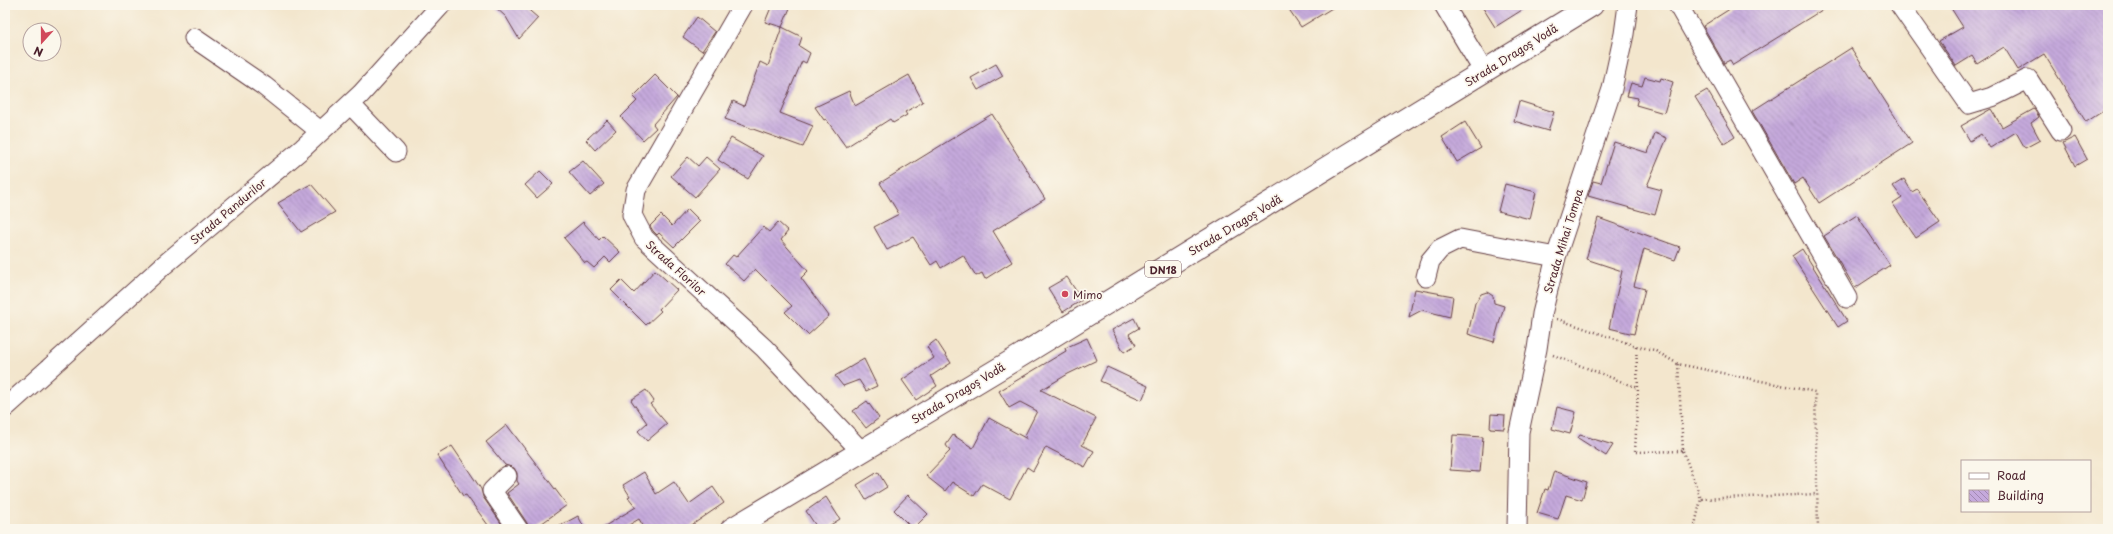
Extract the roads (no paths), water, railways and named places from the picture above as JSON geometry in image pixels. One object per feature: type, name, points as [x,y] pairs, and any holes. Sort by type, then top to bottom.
[{"type":"main road","name":"Strada Dragoș Vodă","points":[[732,529],[1019,357],[1592,5]]},
{"type":"street","name":"Strada Pandurilor","points":[[5,408],[164,265],[303,148],[350,104],[441,5]]},
{"type":"street","name":"Strada Florilor","points":[[743,5],[636,190],[632,215],[644,238],[764,348],[861,451]]},
{"type":"street","points":[[1444,5],[1484,72]]},
{"type":"street","name":"Strada Mihai Tompa","points":[[1517,529],[1518,432],[1537,349],[1542,314],[1556,257],[1612,89],[1624,34],[1628,5]]},
{"type":"street","points":[[1678,5],[1847,298]]},
{"type":"street","points":[[1900,5],[1969,104],[1992,97],[2028,79],[2061,131]]},
{"type":"street","points":[[194,38],[264,86],[320,131]]},
{"type":"street","points":[[350,104],[396,152]]},
{"type":"street","points":[[1426,277],[1430,261],[1440,249],[1460,239],[1556,257]]},
{"type":"street","points":[[507,476],[492,491],[518,529]]},
{"type":"place","name":"Mimo","points":[[1065,294]]}]
